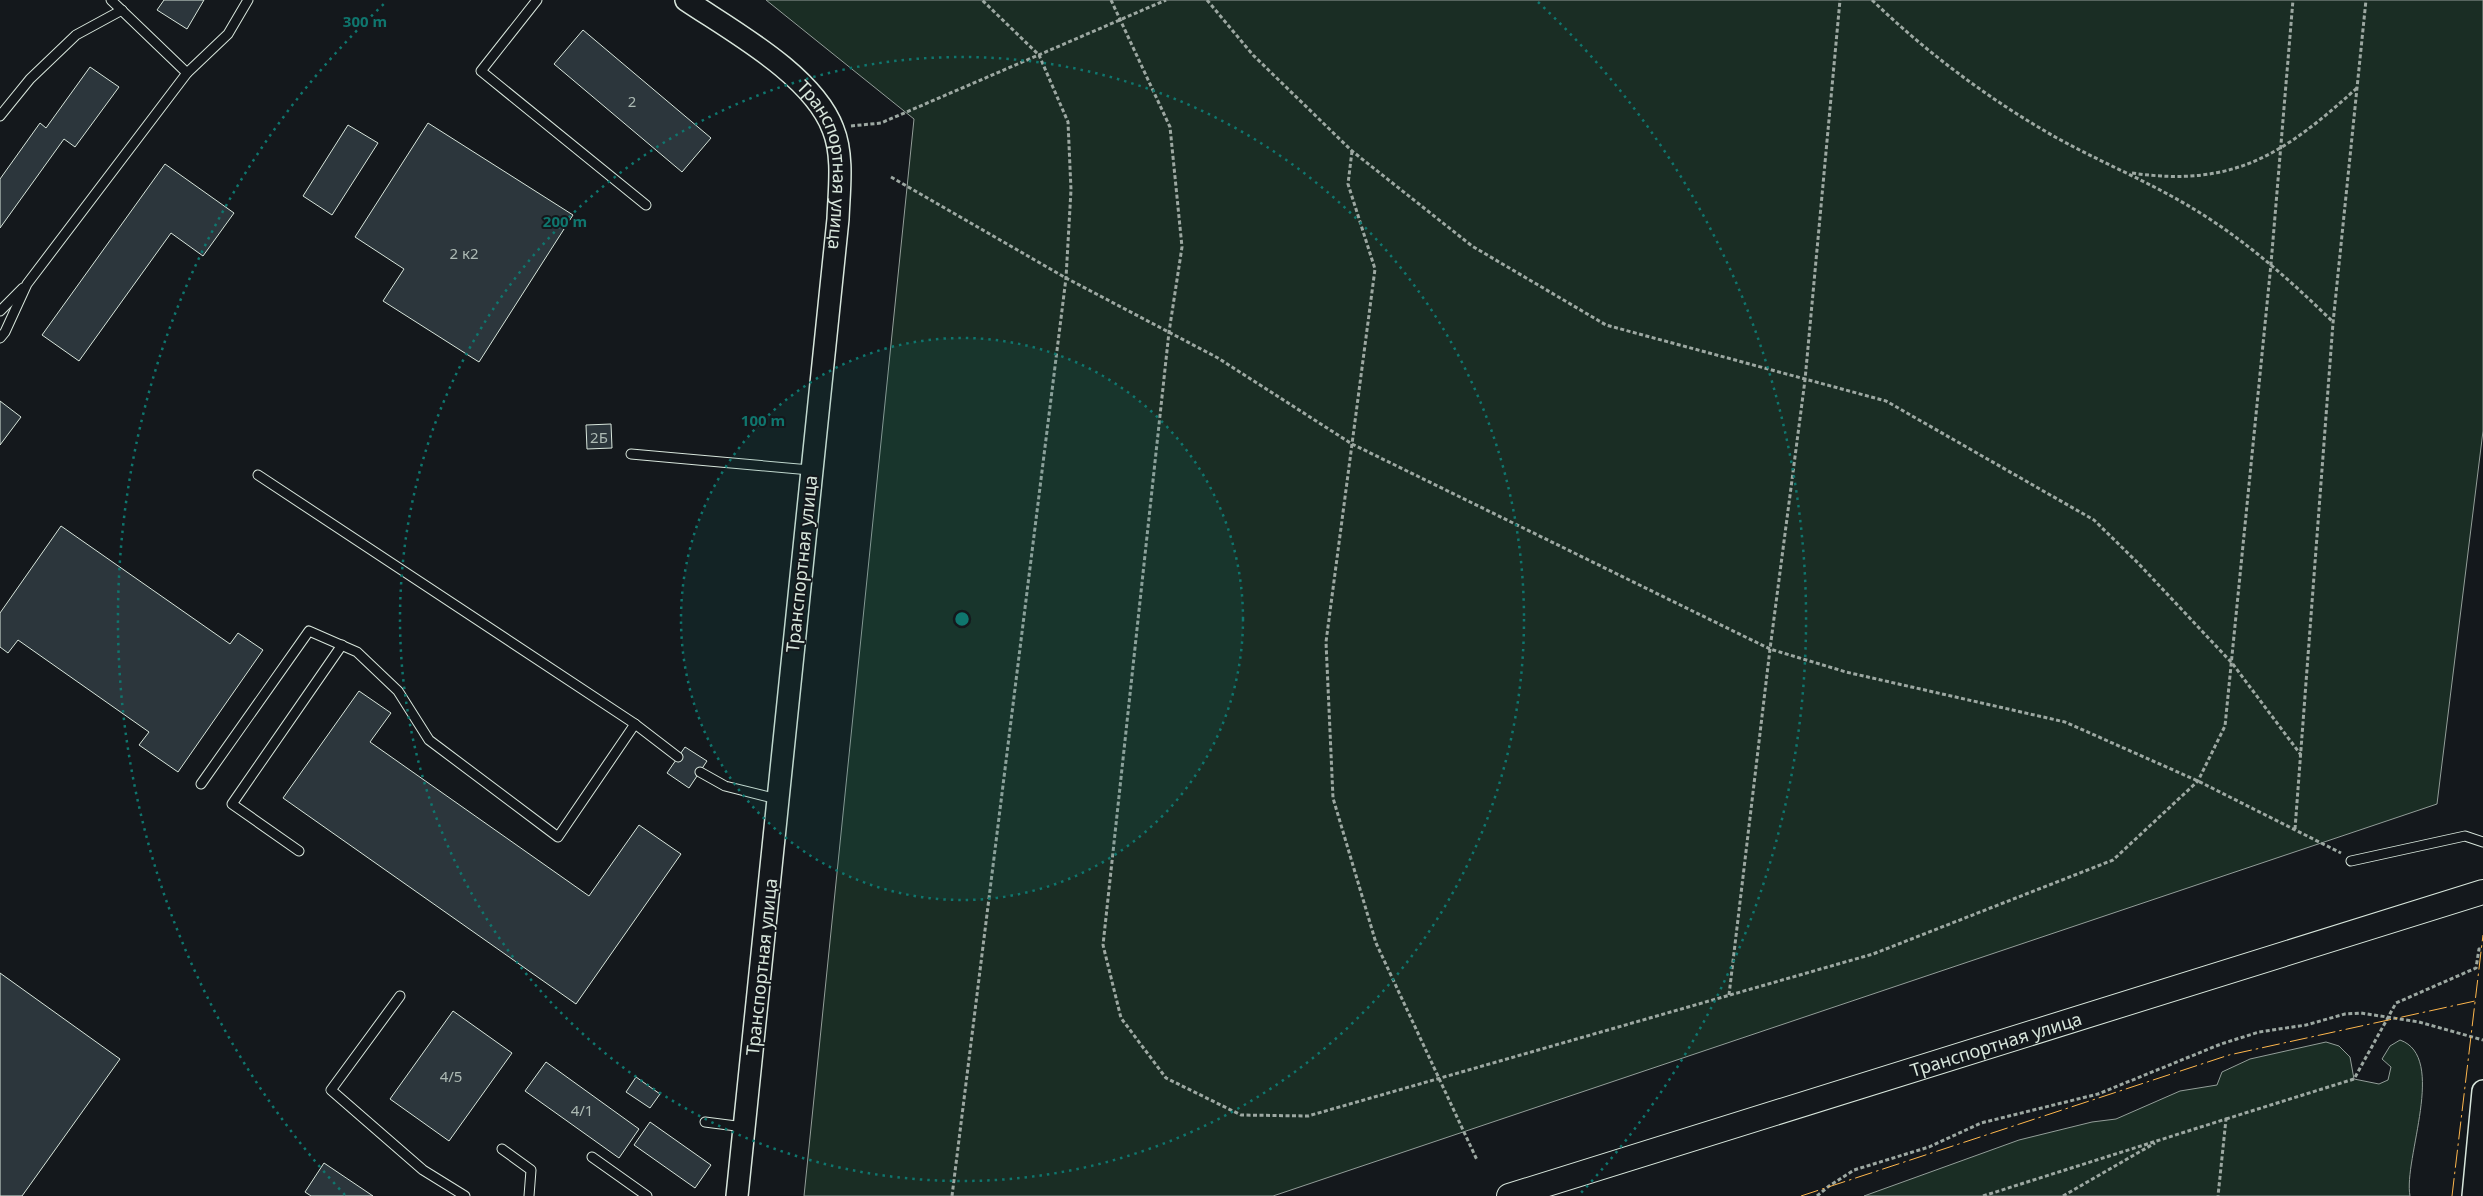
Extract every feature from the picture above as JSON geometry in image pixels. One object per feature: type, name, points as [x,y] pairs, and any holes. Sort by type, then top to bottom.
[{"type":"main road","name":"Транспортная улица","points":[[1509,1196],[2483,892]]},
{"type":"street","name":"Транспортная улица","points":[[686,0],[785,69],[810,92],[833,129],[840,166],[838,219],[810,470],[737,1196]]},
{"type":"street","points":[[2473,1196],[2482,1104]]},
{"type":"lane","points":[[111,0],[186,73]]},
{"type":"lane","points":[[0,311],[27,284],[186,73],[228,34],[248,0]]},
{"type":"lane","points":[[537,0],[481,70],[646,205]]},
{"type":"lane","points":[[0,116],[30,80],[76,35],[122,10]]},
{"type":"lane","points":[[0,338],[27,284]]},
{"type":"lane","points":[[631,454],[810,470]]},
{"type":"lane","points":[[258,475],[635,724],[678,757]]},
{"type":"lane","points":[[201,784],[309,631],[357,652],[398,691],[429,740],[558,838],[635,724]]},
{"type":"lane","points":[[300,852],[232,804],[342,645]]},
{"type":"lane","points":[[700,772],[725,786],[778,799]]},
{"type":"lane","points":[[2351,861],[2465,836],[2483,842]]},
{"type":"lane","points":[[400,996],[331,1090],[423,1170],[465,1196]]},
{"type":"lane","points":[[705,1122],[744,1127]]},
{"type":"lane","points":[[502,1149],[531,1170],[529,1196]]},
{"type":"lane","points":[[592,1157],[647,1196]]},
{"type":"path","points":[[952,1196],[1066,278],[1071,190],[1068,122],[1039,55],[982,0]]},
{"type":"path","points":[[1111,0],[1122,19],[1170,127],[1182,246],[1169,332],[1103,945],[1121,1018],[1166,1078],[1241,1115],[1308,1116],[1873,954],[2114,860],[2198,781],[2225,726],[2271,264],[2293,0]]},
{"type":"path","points":[[833,129],[881,123],[1166,0]]},
{"type":"path","points":[[1208,0],[1253,55],[1352,151],[1472,246],[1606,325],[1886,401],[2094,520],[2138,563],[2232,663],[2301,755]]},
{"type":"path","points":[[1729,995],[1770,649],[1805,380],[1840,0]]},
{"type":"path","points":[[1872,0],[1908,33],[1949,66],[2016,112],[2057,138],[2129,172],[2206,216],[2271,264],[2333,323]]},
{"type":"path","points":[[2295,829],[2333,323],[2366,0]]},
{"type":"path","points":[[2129,172],[2160,177],[2208,175],[2249,165],[2280,149],[2314,125],[2358,87]]},
{"type":"path","points":[[1352,151],[1348,184],[1375,269],[1326,642],[1333,798],[1376,943],[1478,1160]]},
{"type":"path","points":[[891,177],[1066,278],[1218,358],[1352,444],[1770,649],[1846,672],[2065,722],[2198,781],[2342,853],[2351,861]]},
{"type":"path","points":[[1983,1196],[2354,1079],[2396,1003],[2476,968],[2479,949],[2483,949]]},
{"type":"path","points":[[1817,1196],[1854,1170],[1928,1147],[1981,1123],[2098,1094],[2220,1044],[2259,1032],[2306,1025],[2346,1014],[2361,1012],[2419,1022],[2483,1040]]},
{"type":"path","points":[[2218,1196],[2226,1119]]},
{"type":"path","points":[[2063,1196],[2164,1138]]},
{"type":"green space","points":[[766,0],[2483,0],[2483,431],[2437,804],[1273,1196],[804,1196],[914,119]]},
{"type":"green space","points":[[2400,1040],[2414,1050],[2421,1066],[2422,1087],[2412,1158],[2410,1196],[1864,1196],[2019,1140],[2092,1122],[2116,1119],[2180,1091],[2217,1085],[2222,1072],[2250,1059],[2326,1042],[2339,1046],[2350,1057],[2354,1079],[2379,1084],[2388,1080],[2391,1067],[2382,1059],[2390,1046]]},
{"type":"building","points":[[164,0],[204,0],[187,29],[157,10]]},
{"type":"building","points":[[583,30],[711,138],[682,172],[554,64]]},
{"type":"building","points":[[90,67],[119,87],[75,147],[64,139],[0,228],[0,179],[40,123],[46,128]]},
{"type":"building","points":[[428,123],[573,215],[479,362],[383,301],[404,269],[355,237]]},
{"type":"building","points":[[348,125],[378,143],[332,215],[303,196]]},
{"type":"building","points":[[165,164],[234,213],[203,256],[171,233],[79,361],[42,335]]},
{"type":"building","points":[[0,401],[21,417],[0,445]]},
{"type":"building","points":[[611,424],[612,448],[587,449],[586,425]]},
{"type":"building","points":[[61,526],[230,644],[238,633],[263,650],[178,772],[139,745],[149,732],[18,640],[8,653],[0,647],[0,613]]},
{"type":"building","points":[[359,691],[391,713],[370,742],[589,896],[639,825],[681,854],[576,1004],[283,798]]},
{"type":"building","points":[[685,747],[707,761],[689,788],[667,773]]},
{"type":"building","points":[[0,973],[120,1059],[22,1196],[0,1196]]},
{"type":"building","points":[[453,1011],[512,1053],[449,1141],[390,1099]]},
{"type":"building","points":[[546,1062],[639,1129],[619,1158],[525,1091]]},
{"type":"building","points":[[636,1077],[660,1094],[650,1108],[626,1092]]},
{"type":"building","points":[[650,1122],[711,1165],[695,1188],[634,1145]]},
{"type":"building","points":[[324,1163],[373,1196],[311,1196],[305,1192]]},
{"type":"power","points":[[2452,1196],[2483,935]]},
{"type":"power","points":[[1801,1196],[2229,1055],[2475,1001]]}]
